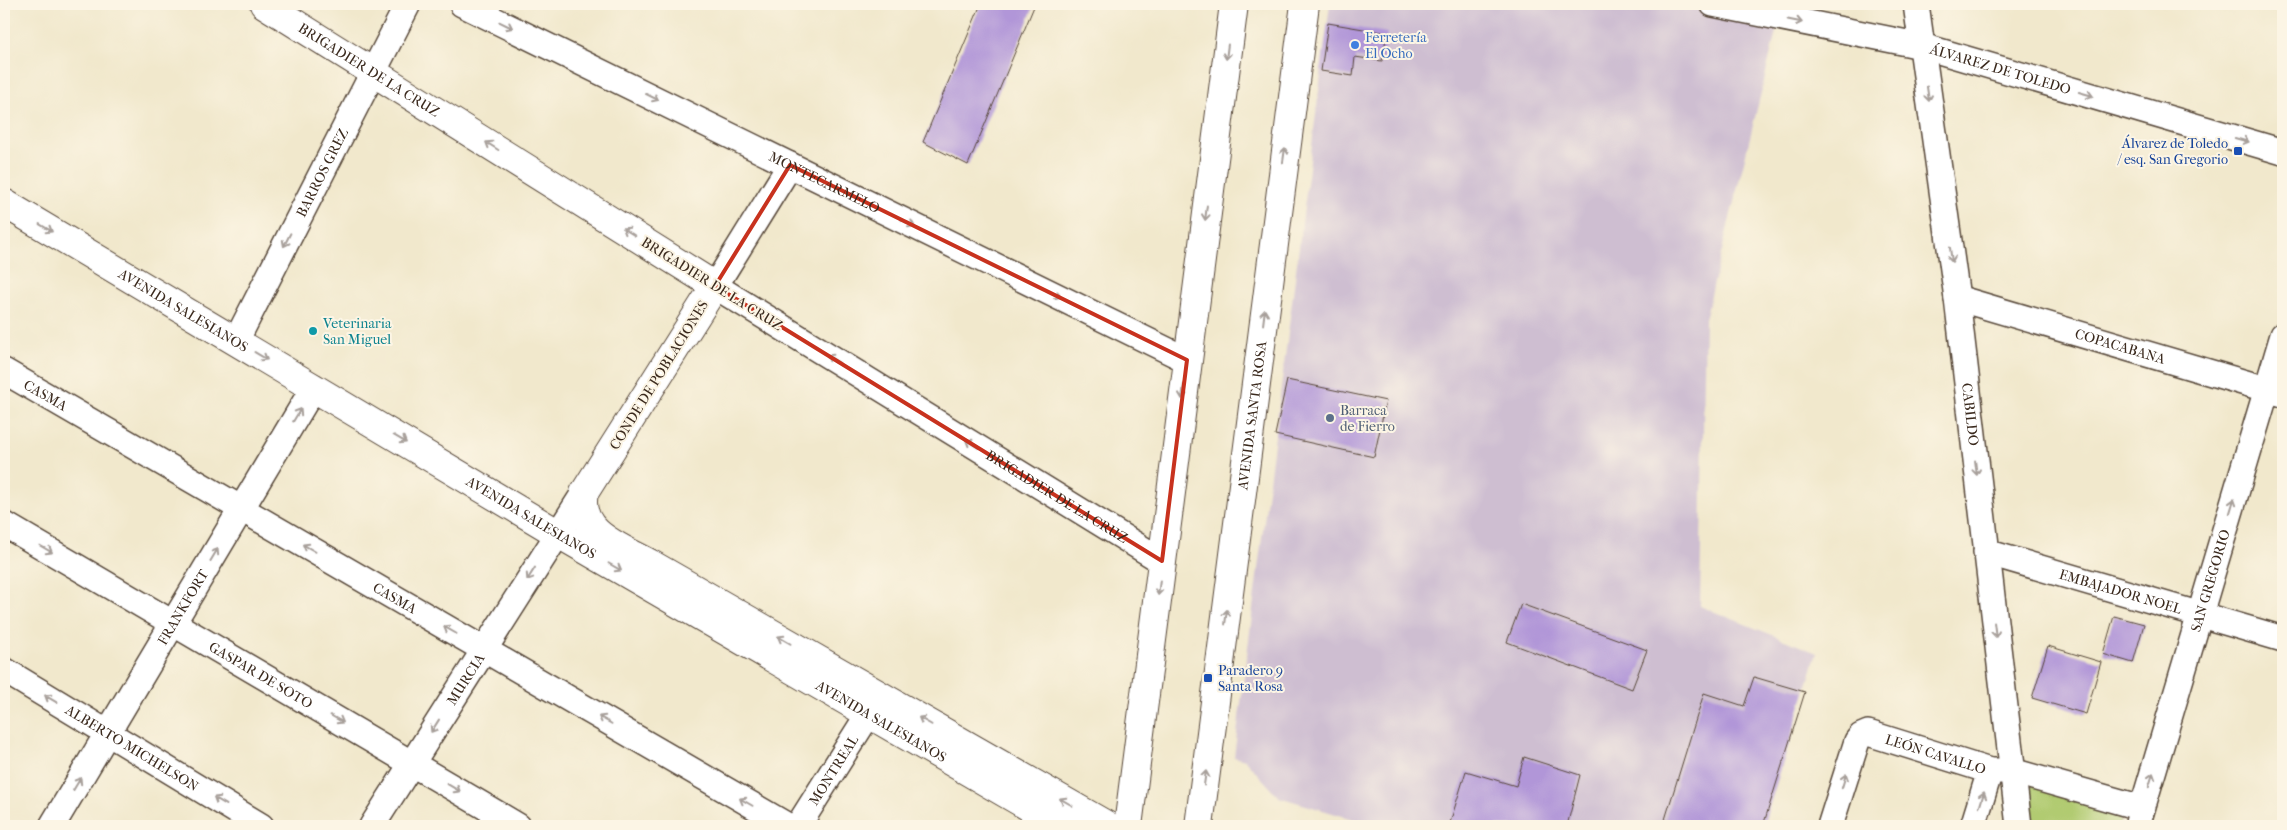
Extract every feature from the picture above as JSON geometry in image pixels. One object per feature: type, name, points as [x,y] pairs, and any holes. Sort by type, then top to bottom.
[{"type":"main road","name":"BRIGADIER DE LA CRUZ","points":[[264,4],[715,286]]},
{"type":"main road","points":[[1128,826],[1234,4]]},
{"type":"main road","name":"AVENIDA SANTA ROSA","points":[[1199,826],[1305,4]]},
{"type":"main road","name":"AVENIDA SALESIANOS","points":[[4,203],[557,533],[1062,826]]},
{"type":"main road","name":"CONDE DE POBLACIONES","points":[[584,493],[715,286]]},
{"type":"main road","name":"AVENIDA SALESIANOS","points":[[584,493],[583,512],[586,520],[597,532],[1108,826]]},
{"type":"street","name":"BARROS GREZ","points":[[236,341],[408,4]]},
{"type":"street","name":"MONTECARMELO","points":[[462,4],[1187,360]]},
{"type":"street","name":"ÁLVAREZ DE TOLEDO","points":[[1713,4],[1922,46],[2283,152]]},
{"type":"street","name":"CABILDO","points":[[1916,4],[1956,298],[1986,552],[2001,771],[2019,826]]},
{"type":"street","name":"CONDE DE POBLACIONES","points":[[715,286],[790,165]]},
{"type":"street","name":"BRIGADIER DE LA CRUZ","points":[[715,286],[1162,562]]},
{"type":"street","name":"COPACABANA","points":[[1956,298],[2275,392]]},
{"type":"street","name":"SAN GREGORIO","points":[[2140,817],[2200,614],[2275,392],[2283,335]]},
{"type":"street","name":"CASMA","points":[[4,370],[788,826]]},
{"type":"street","name":"FRANKFORT","points":[[52,826],[314,387]]},
{"type":"street","name":"CONDE DE POBLACIONES","points":[[557,533],[584,493]]},
{"type":"street","name":"GASPAR DE SOTO","points":[[4,524],[518,826]]},
{"type":"street","name":"MURCIA","points":[[372,826],[557,533]]},
{"type":"street","name":"EMBAJADOR NOEL","points":[[1986,552],[2283,639]]},
{"type":"street","name":"ALBERTO MICHELSON","points":[[4,670],[261,826]]},
{"type":"street","name":"MONTREAL","points":[[798,826],[868,715]]},
{"type":"street","name":"LEÓN CAVALLO","points":[[1830,826],[1857,741],[1860,736],[1868,733],[2001,771],[2140,817]]},
{"type":"street","points":[[1973,826],[2001,771]]},
{"type":"highlighted area","points":[[790,165],[1187,360],[1162,561],[715,286]]},
{"type":"shaded area","points":[[1330,4],[1783,4],[1705,319],[1700,606],[1817,653],[1763,826],[1376,826],[1279,797],[1245,760],[1234,757]]},
{"type":"green space","points":[[2025,783],[2123,811],[2119,826],[2030,826]]},
{"type":"building","points":[[981,4],[1035,4],[968,165],[923,142]]},
{"type":"building","name":"Ferretería El Ocho","points":[[1328,23],[1387,33],[1382,61],[1355,57],[1353,76],[1321,71]]},
{"type":"building","name":"Barraca de Fierro","points":[[1287,380],[1386,401],[1374,457],[1275,435]]},
{"type":"building","points":[[1521,604],[1647,650],[1632,689],[1507,642]]},
{"type":"building","points":[[2114,616],[2144,624],[2133,663],[2103,654]]},
{"type":"building","points":[[2048,646],[2101,662],[2086,714],[2032,698]]},
{"type":"building","points":[[1754,677],[1805,692],[1763,826],[1663,826],[1704,693],[1744,706]]},
{"type":"building","points":[[1524,757],[1580,775],[1567,826],[1449,826],[1466,771],[1516,786]]},
{"type":"place","name":"Ferretería El Ocho","points":[[1355,45]]},
{"type":"place","name":"Álvarez de Toledo / esq. San Gregorio","points":[[2238,151]]},
{"type":"place","name":"Veterinaria San Miguel","points":[[313,331]]},
{"type":"place","name":"Barraca de Fierro","points":[[1330,418]]},
{"type":"place","name":"Paradero 9 Santa Rosa","points":[[1208,678]]}]
